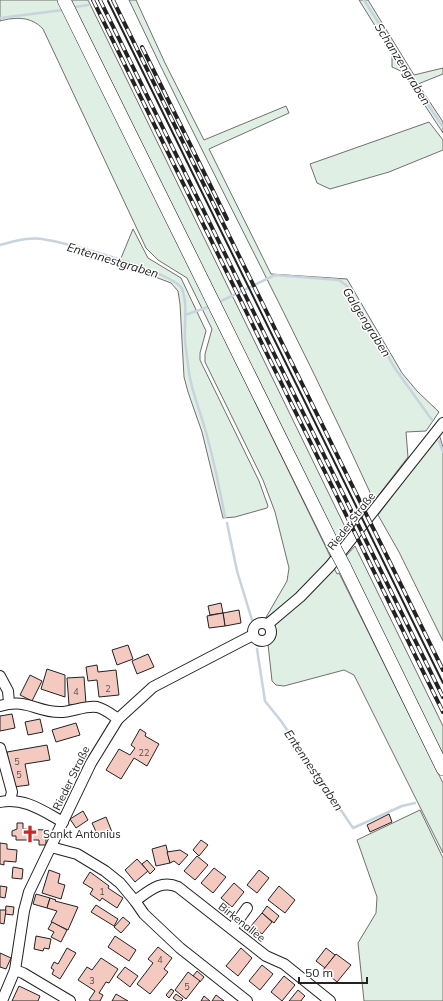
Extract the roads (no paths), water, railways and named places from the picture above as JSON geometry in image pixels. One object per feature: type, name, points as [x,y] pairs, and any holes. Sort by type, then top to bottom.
[{"type":"main road","points":[[64,0],[443,769]]},
{"type":"street","name":"Rieder Straße","points":[[2,1001],[15,970],[24,912],[30,892],[90,763],[118,719],[153,687],[253,635],[254,629],[257,625],[263,623],[268,624],[300,597],[330,566],[443,423]]},
{"type":"street","points":[[253,635],[259,641],[268,640],[272,631],[268,624]]},
{"type":"street","points":[[0,676],[8,691],[5,705],[20,702],[58,712],[72,712],[95,706],[104,709],[118,719]]},
{"type":"street","points":[[0,748],[12,792],[5,801]]},
{"type":"street","points":[[5,801],[26,802],[63,822]]},
{"type":"street","points":[[51,847],[77,854],[95,863],[120,883],[136,901],[144,914],[180,948],[247,1001]]},
{"type":"street","name":"Birkenallee","points":[[136,901],[151,889],[162,884],[170,883],[178,887],[266,956],[284,964],[330,1001]]},
{"type":"street","points":[[232,929],[247,908]]},
{"type":"street","points":[[15,970],[70,1001]]},
{"type":"waterway","name":"Schanzengraben","points":[[364,0],[394,47],[409,76],[443,127]]},
{"type":"waterway","name":"Schanzengraben","points":[[75,7],[88,5]]},
{"type":"waterway","name":"Schanzengraben","points":[[0,18],[63,10]]},
{"type":"waterway","name":"Entennestgraben","points":[[0,245],[29,239],[59,242],[142,267],[175,282],[182,289],[185,301],[185,340],[189,373],[211,449],[225,517]]},
{"type":"waterway","name":"Galgengraben","points":[[219,302],[275,275],[339,280],[347,286],[396,370],[432,420]]},
{"type":"waterway","name":"Galgengraben","points":[[185,315],[211,306]]},
{"type":"waterway","name":"Galgengraben","points":[[439,441],[443,452]]},
{"type":"waterway","name":"Entennestgraben","points":[[227,523],[237,571],[252,620]]},
{"type":"waterway","name":"Entennestgraben","points":[[257,649],[265,701],[281,721],[353,828],[402,806],[415,803]]},
{"type":"railway","points":[[93,0],[443,712]]},
{"type":"railway","points":[[100,0],[443,697]]},
{"type":"railway","points":[[113,0],[443,670]]},
{"type":"railway","points":[[142,47],[227,219]]},
{"type":"place","name":"Sankt Antonius","points":[[30,834]]}]
